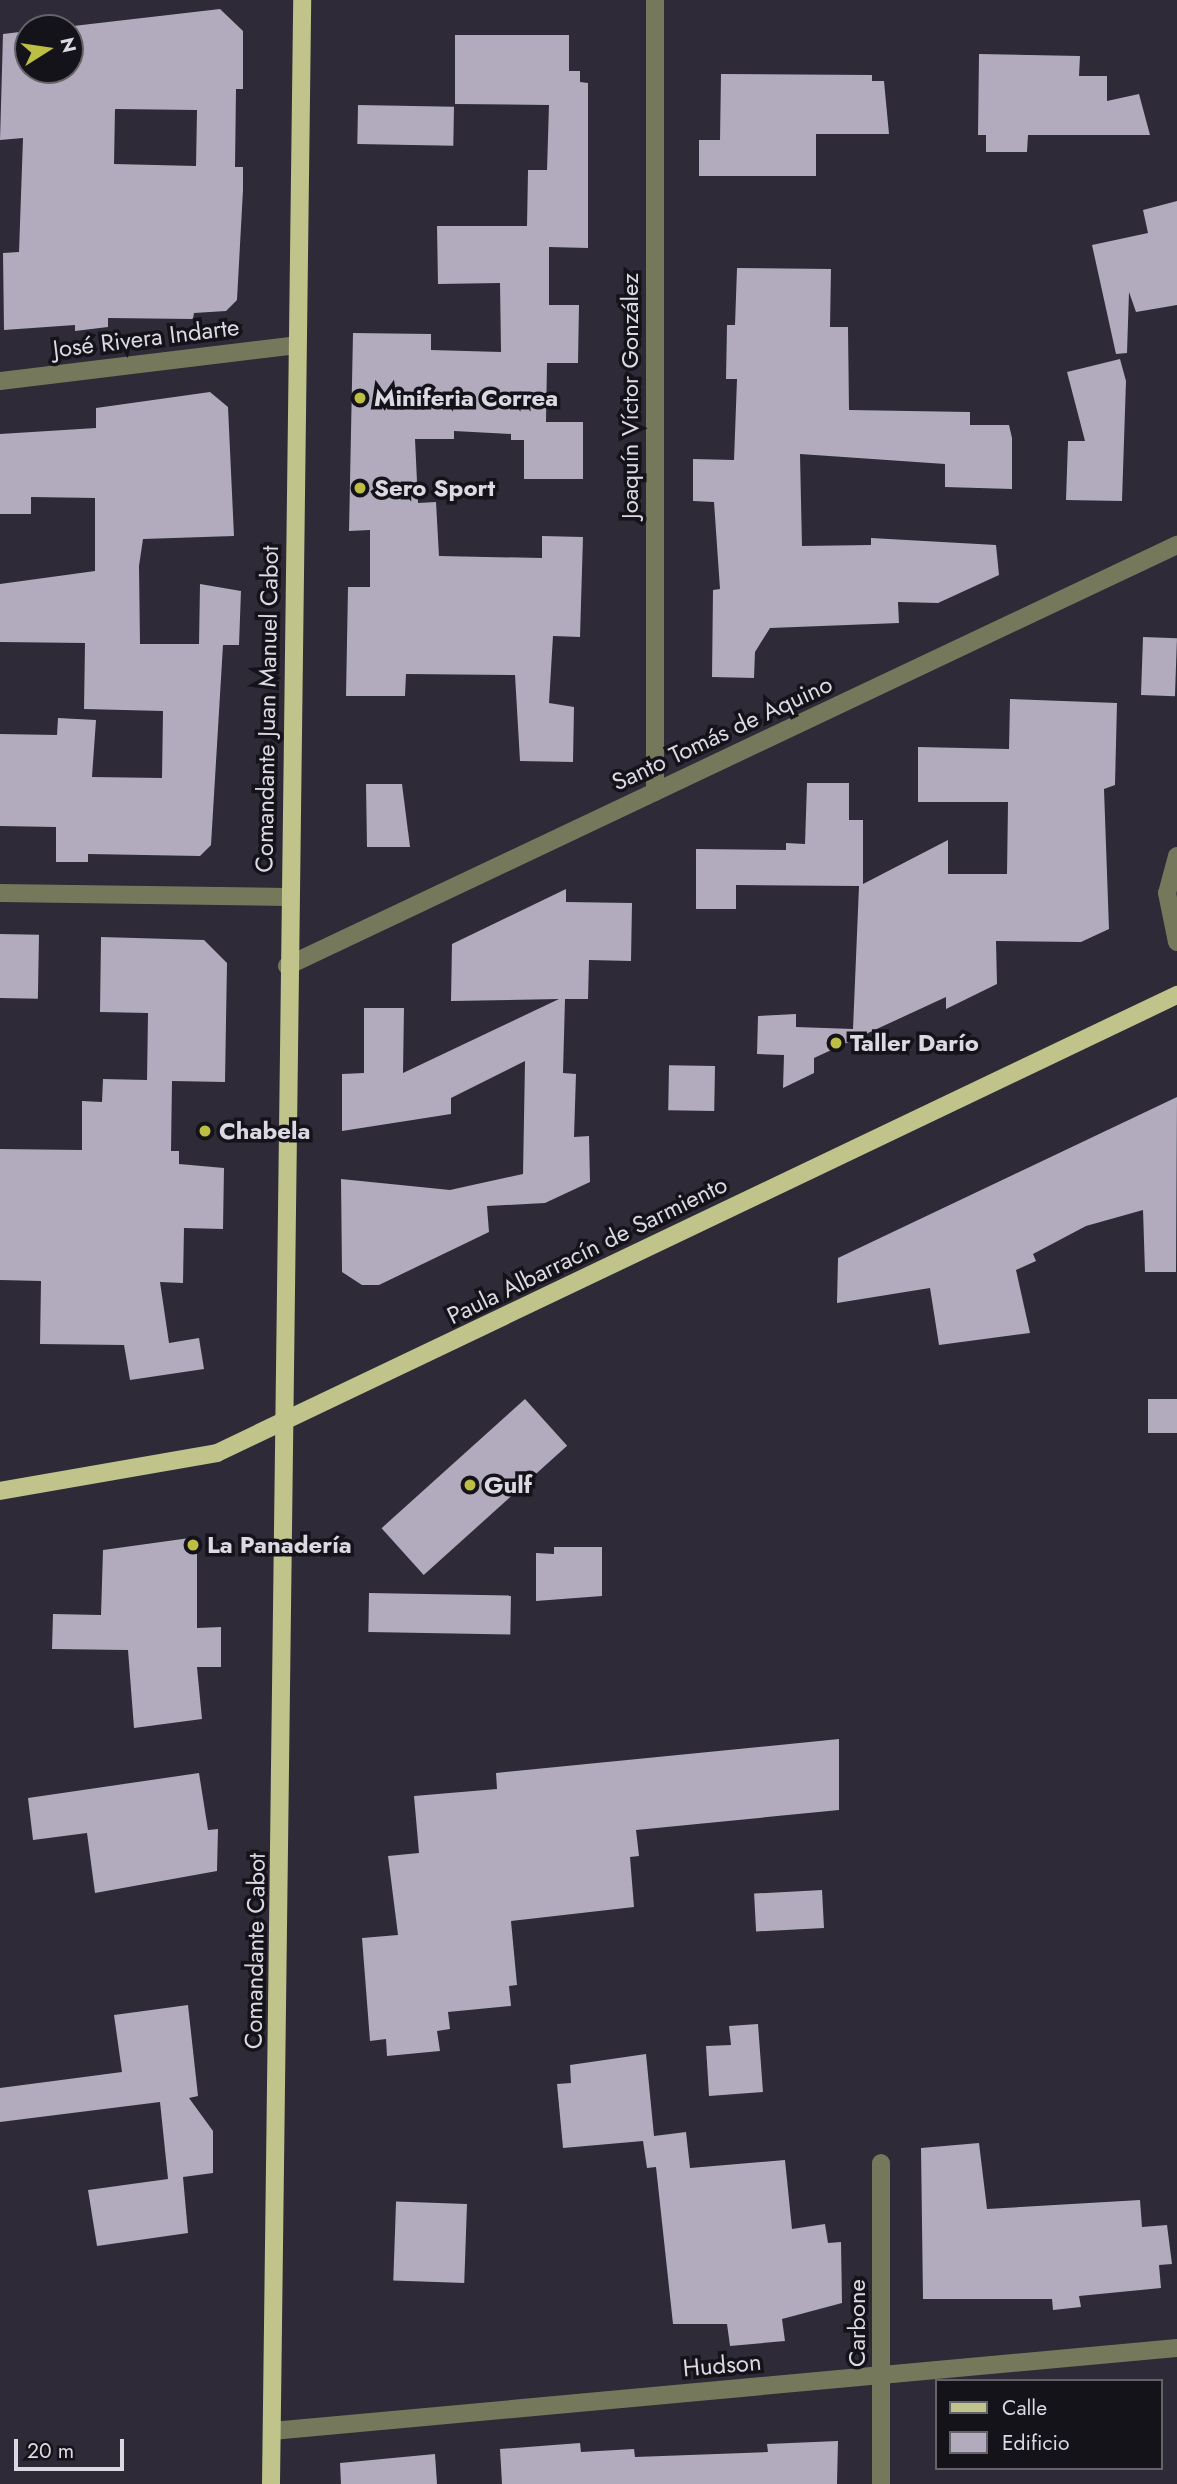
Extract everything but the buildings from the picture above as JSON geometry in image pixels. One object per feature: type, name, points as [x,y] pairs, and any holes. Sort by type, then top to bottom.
[{"type":"main road","name":"Comandante Juan Manuel Cabot","points":[[288,1419],[287,966],[302,0]]},
{"type":"main road","name":"Paula Albarracín de Sarmiento","points":[[0,1491],[217,1453],[1177,995]]},
{"type":"main road","name":"Comandante Cabot","points":[[271,2484],[288,1419]]},
{"type":"street","name":"Joaquín Víctor González","points":[[654,792],[655,0]]},
{"type":"street","name":"José Rivera Indarte","points":[[0,381],[297,345]]},
{"type":"street","name":"Santo Tomás de Aquino","points":[[287,966],[1177,545]]},
{"type":"street","points":[[1177,856],[1167,893],[1177,942]]},
{"type":"street","points":[[0,892],[288,897]]},
{"type":"street","name":"Carbone","points":[[881,2163],[881,2484]]},
{"type":"street","name":"Hudson","points":[[272,2431],[1177,2348]]},
{"type":"place","name":"Miniferia Correa","points":[[360,398]]},
{"type":"place","name":"Sero Sport","points":[[360,488]]},
{"type":"place","name":"Taller Darío","points":[[836,1043]]},
{"type":"place","name":"Chabela","points":[[205,1131]]},
{"type":"place","name":"Gulf","points":[[470,1485]]},
{"type":"place","name":"La Panadería","points":[[193,1545]]}]
